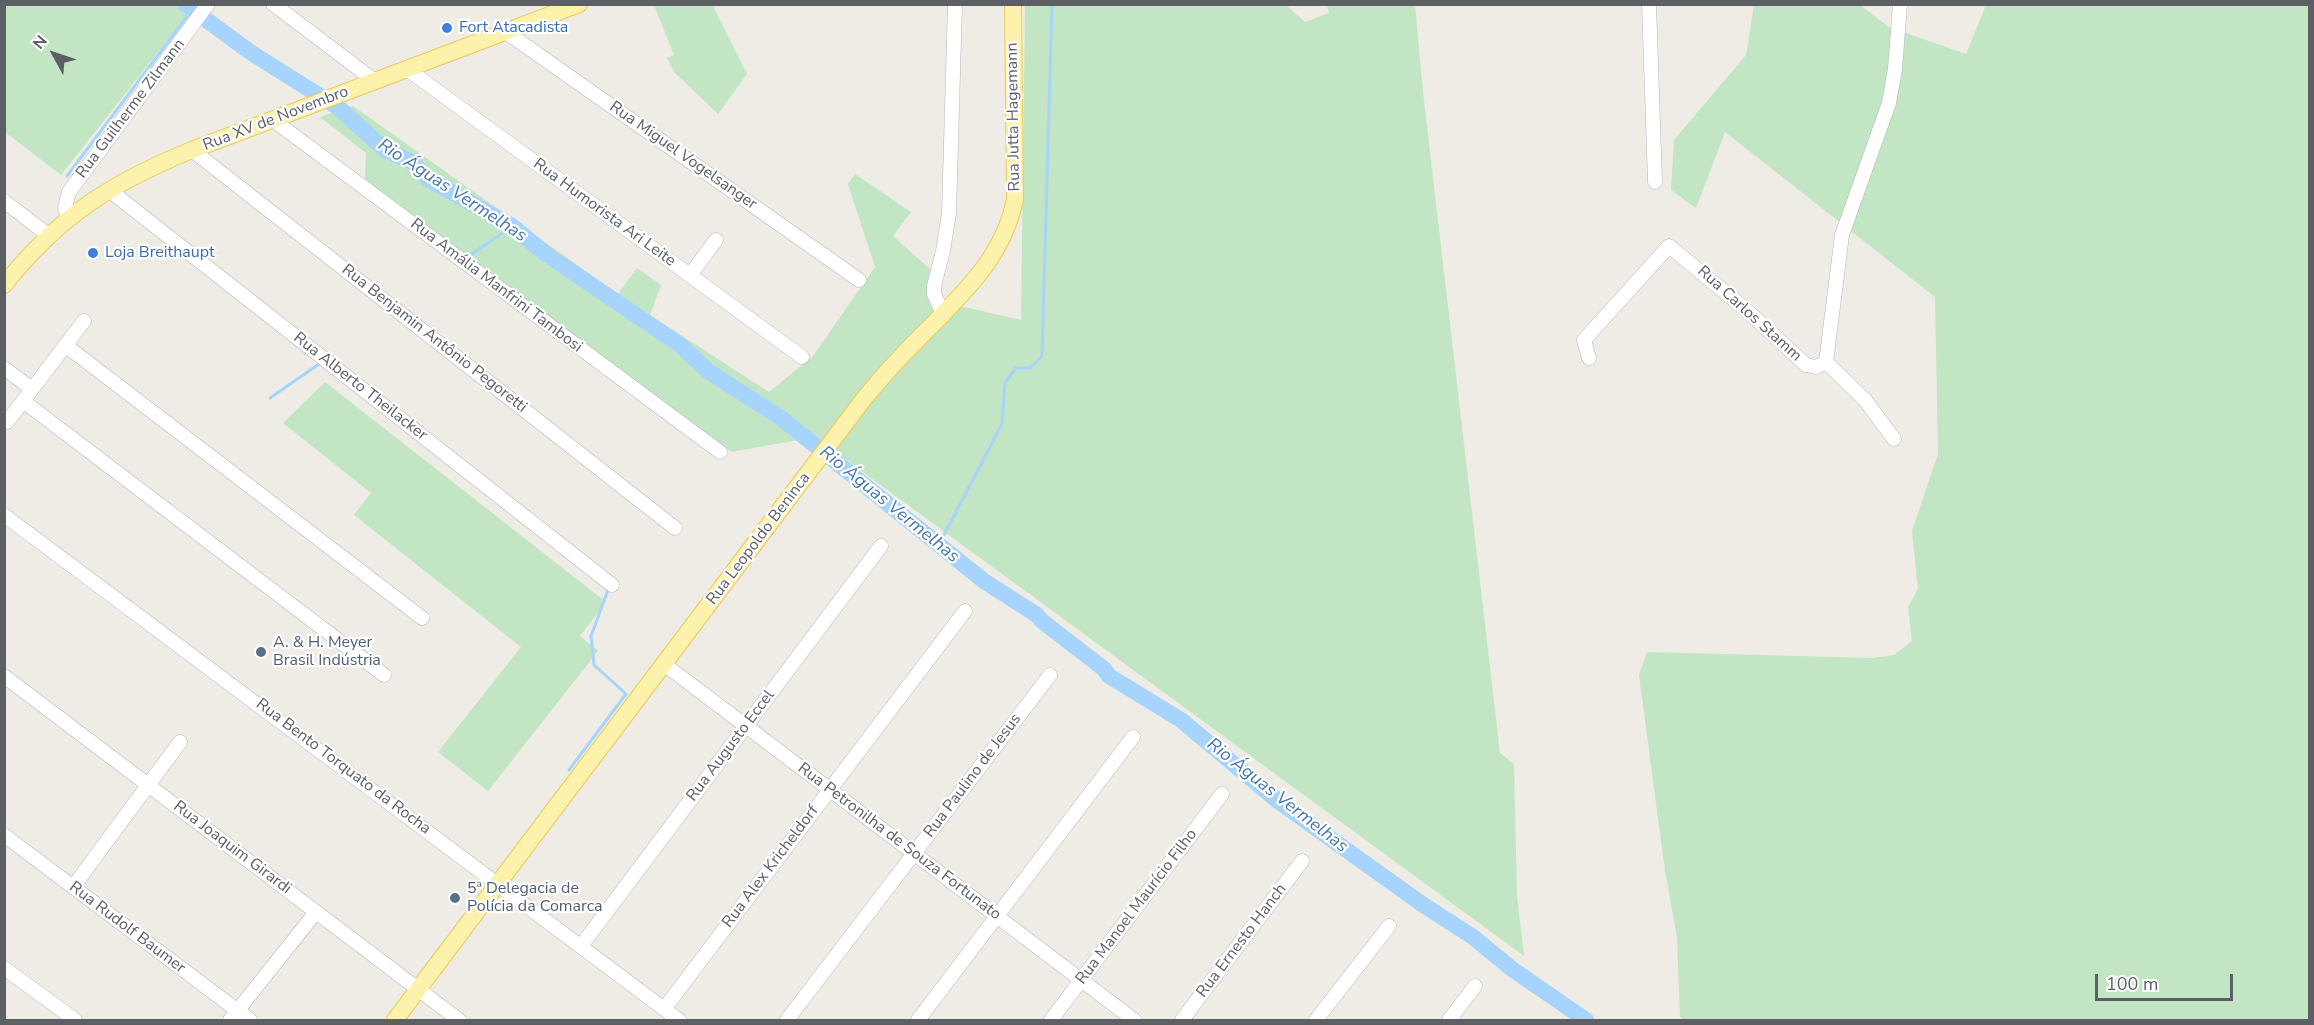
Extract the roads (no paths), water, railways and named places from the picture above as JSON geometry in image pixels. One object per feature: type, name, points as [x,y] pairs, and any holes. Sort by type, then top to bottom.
[{"type":"main road","name":"Rua XV de Novembro","points":[[4,285],[48,235],[68,218],[109,190],[145,170],[192,150],[579,4]]},
{"type":"main road","name":"Rua Jutta Hagemann","points":[[943,314],[988,265],[1003,240],[1012,216],[1016,180],[1013,4]]},
{"type":"main road","name":"Rua Leopoldo Beninca","points":[[395,1020],[500,884],[831,442],[881,378],[943,314]]},
{"type":"street","points":[[273,4],[375,81]]},
{"type":"street","points":[[943,314],[934,294],[934,286],[949,213],[954,4]]},
{"type":"street","points":[[1649,4],[1655,182]]},
{"type":"street","name":"Rua Carlos Stamm","points":[[1589,358],[1584,340],[1669,246],[1728,293],[1806,365],[1816,367],[1826,362],[1842,235],[1893,86],[1900,4]]},
{"type":"street","name":"Rua Guilherme Zilmann","points":[[68,218],[65,207],[69,192],[203,12]]},
{"type":"street","name":"Rua Miguel Vogelsanger","points":[[506,32],[859,280]]},
{"type":"street","name":"Rua Humorista Ari Leite","points":[[407,69],[802,357]]},
{"type":"street","name":"Rua Amália Manfrini Tambosi","points":[[273,120],[720,452]]},
{"type":"street","name":"Rua Benjamin Antônio Pegoretti","points":[[192,150],[675,528]]},
{"type":"street","name":"Rua Alberto Theilacker","points":[[109,190],[612,585]]},
{"type":"street","points":[[4,201],[48,235]]},
{"type":"street","points":[[690,275],[716,240]]},
{"type":"street","points":[[7,422],[84,321]]},
{"type":"street","points":[[65,345],[422,618]]},
{"type":"street","points":[[1826,362],[1865,400],[1894,439]]},
{"type":"street","points":[[4,368],[32,389]]},
{"type":"street","points":[[23,401],[384,675]]},
{"type":"street","name":"Rua Bento Torquato da Rocha","points":[[4,515],[680,1020]]},
{"type":"street","name":"Rua Augusto Eccel","points":[[581,946],[881,546]]},
{"type":"street","name":"Rua Alex Kricheldorf","points":[[664,1009],[965,611]]},
{"type":"street","name":"Rua Petronilha de Souza Fortunato","points":[[664,664],[1134,1020]]},
{"type":"street","name":"Rua Paulino de Jesus","points":[[787,1020],[1050,675]]},
{"type":"street","name":"Rua Joaquim Girardi","points":[[4,676],[459,1020]]},
{"type":"street","points":[[918,1020],[1133,737]]},
{"type":"street","points":[[73,886],[180,742]]},
{"type":"street","name":"Rua Manoel Maurício Filho","points":[[1051,1020],[1222,795]]},
{"type":"street","name":"Rua Rudolf Baumer","points":[[4,835],[73,886],[234,1016],[250,1020]]},
{"type":"street","name":"Rua Ernesto Hanch","points":[[1182,1020],[1302,861]]},
{"type":"street","points":[[234,1016],[316,912]]},
{"type":"street","points":[[1316,1020],[1389,926]]},
{"type":"street","points":[[4,968],[75,1020]]},
{"type":"street","points":[[1449,1020],[1476,986]]},
{"type":"waterway","name":"Rio Águas Vermelhas","points":[[185,4],[250,52],[339,108],[385,150],[412,162],[428,179],[512,226],[546,254],[680,345],[708,371],[781,418],[984,581],[1037,615],[1104,669],[1109,676],[1181,720],[1278,801],[1422,904],[1473,937],[1512,969],[1586,1020]]},
{"type":"waterway","points":[[943,547],[943,537],[1002,424],[1005,383],[1016,368],[1030,368],[1042,356],[1052,4]]},
{"type":"waterway","points":[[67,176],[192,10]]},
{"type":"waterway","points":[[468,257],[512,226]]},
{"type":"waterway","points":[[270,398],[319,364]]},
{"type":"waterway","points":[[569,770],[626,694],[594,665],[591,636],[608,590],[606,589]]},
{"type":"place","name":"Fort Atacadista","points":[[447,28]]},
{"type":"place","name":"Loja Breithaupt","points":[[93,253]]},
{"type":"place","name":"A. & H. Meyer Brasil Indústria","points":[[261,652]]},
{"type":"place","name":"5ª Delegacia de Polícia da Comarca","points":[[455,898]]}]
